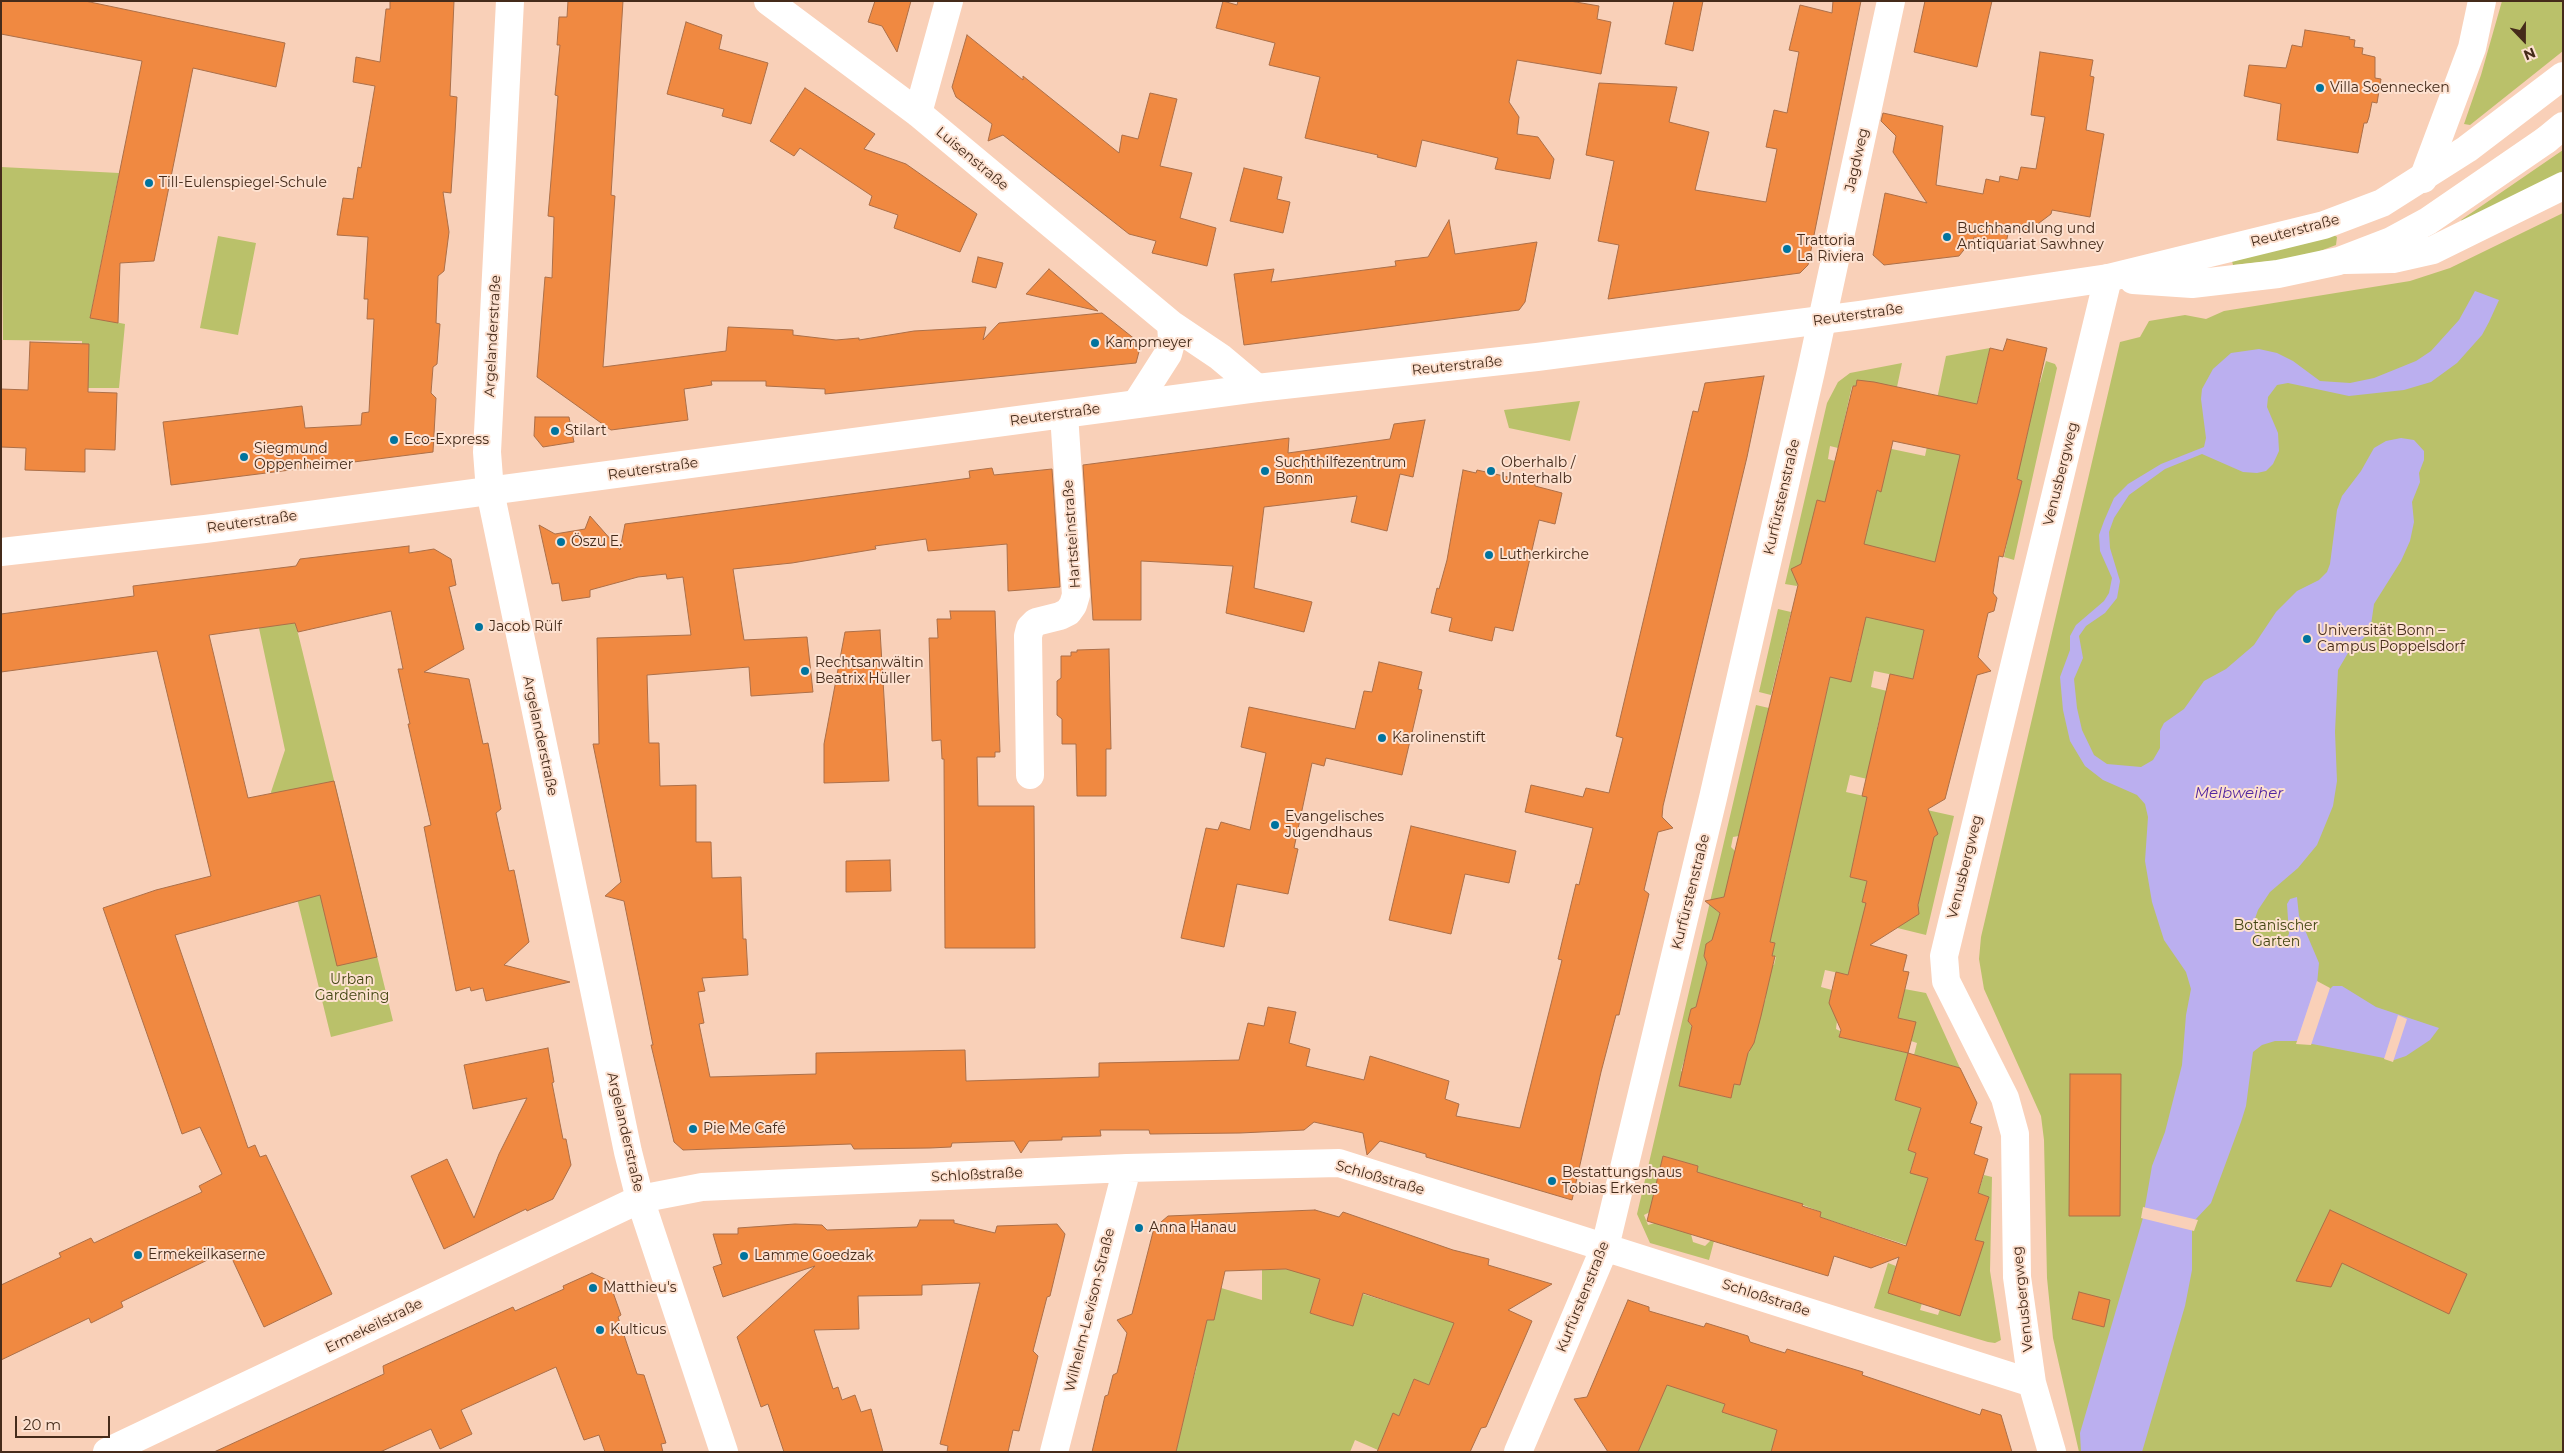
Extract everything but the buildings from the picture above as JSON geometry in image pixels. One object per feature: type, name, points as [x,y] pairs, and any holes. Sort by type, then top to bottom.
[{"type":"street","name":"Argelanderstraße","points":[[510,1],[488,442],[490,491],[608,1058],[640,1199],[724,1452]]},
{"type":"street","name":"Luisenstraße","points":[[768,1],[918,113],[1171,324],[1220,357],[1257,388]]},
{"type":"street","points":[[918,113],[949,1]]},
{"type":"street","name":"Jagdweg","points":[[1823,319],[1891,1]]},
{"type":"street","points":[[2423,179],[2472,48],[2482,1]]},
{"type":"street","name":"Reuterstraße","points":[[1,552],[205,529],[1257,388],[1537,357],[1823,319],[2108,278],[2324,226],[2382,203],[2423,179],[2467,149],[2563,76]]},
{"type":"street","name":"Reuterstraße","points":[[2108,278],[2192,284],[2278,274],[2339,261],[2392,241],[2428,221],[2554,133]]},
{"type":"street","points":[[2339,261],[2393,258],[2433,250],[2563,186]]},
{"type":"street","name":"Venusbergweg","points":[[2052,1452],[2032,1383],[2017,1277],[2015,1134],[2005,1098],[1946,981],[1944,956],[2108,278]]},
{"type":"street","name":"Kurfürstenstraße","points":[[1518,1452],[1605,1247],[1713,798],[1823,319]]},
{"type":"street","points":[[1136,404],[1168,354],[1172,339],[1171,324]]},
{"type":"street","name":"Hartsteinstraße","points":[[1030,775],[1028,636],[1030,628],[1036,622],[1068,612],[1073,605],[1076,595],[1064,414]]},
{"type":"street","name":"Schloßstraße","points":[[640,1199],[702,1187],[1127,1168],[1339,1163],[2032,1383]]},
{"type":"street","name":"Wilhelm-Levison-Straße","points":[[1054,1452],[1127,1168]]},
{"type":"street","name":"Ermekeilstraße","points":[[107,1452],[640,1199]]},
{"type":"green space","points":[[2502,1],[2563,1],[2563,51],[2470,125],[2464,124],[2481,75]]},
{"type":"green space","points":[[2563,150],[2563,173],[2463,223],[2461,220]]},
{"type":"green space","points":[[1,167],[119,173],[90,317],[125,324],[119,388],[82,388],[82,341],[3,340]]},
{"type":"green space","name":"Botanischer Garten","points":[[2563,213],[2563,1452],[2079,1452],[2053,1338],[2047,1278],[2044,1140],[2041,1116],[1984,989],[1979,959],[1981,937],[2120,342],[2140,337],[2149,321],[2185,315],[2206,319],[2224,311],[2410,281],[2450,268]]},
{"type":"green space","points":[[2334,235],[2337,237],[2336,245],[2312,254],[2291,259],[2233,265],[2232,261]]},
{"type":"green space","points":[[218,236],[256,243],[238,335],[200,328]]},
{"type":"green space","points":[[1990,348],[1970,432],[2025,445],[2038,383],[2040,383],[2046,361],[2055,364],[2057,368],[2014,560],[2004,557],[2008,538],[2004,537],[2022,481],[1999,475],[1935,562],[1902,554],[1936,578],[1913,679],[1874,671],[1871,687],[1899,694],[1879,720],[1876,733],[1894,737],[1876,781],[1850,775],[1846,792],[1954,816],[1926,935],[1865,920],[1858,936],[1848,975],[1825,970],[1821,987],[1832,990],[1829,1002],[1839,1004],[1836,1029],[1840,1031],[1839,1037],[1908,1053],[1895,1100],[1921,1108],[1908,1150],[1916,1153],[1910,1172],[1928,1178],[1920,1202],[1929,1205],[1916,1248],[1820,1217],[1821,1212],[1803,1205],[1697,1172],[1698,1166],[1663,1156],[1650,1212],[1644,1215],[1648,1225],[1655,1223],[1691,1234],[1693,1242],[1705,1246],[1711,1240],[1714,1241],[1709,1260],[1650,1243],[1637,1214],[1756,705],[1803,716],[1823,707],[1833,665],[1854,670],[1860,645],[1839,640],[1862,616],[1886,621],[1888,613],[1861,556],[1871,513],[1817,500],[1797,586],[1785,584],[1827,403],[1838,382],[1850,373],[1902,363],[1897,387],[1857,381],[1856,386],[1852,386],[1838,448],[1830,446],[1828,459],[1835,461],[1864,488],[1881,491],[1887,448],[1925,456],[1946,356]],"holes":[[[1765,723],[1817,735],[1798,817],[1746,805]],[[1740,833],[1792,846],[1773,929],[1719,917],[1720,913],[1716,910],[1719,898],[1725,897],[1735,851],[1731,847],[1733,837],[1739,836]],[[1936,835],[1933,838],[1920,891],[1917,915],[1862,902],[1867,881],[1850,877],[1859,836]],[[1716,929],[1775,943],[1772,956],[1776,957],[1774,965],[1764,963],[1765,1001],[1747,1031],[1757,1033],[1749,1053],[1742,1051],[1740,1085],[1734,1084],[1731,1098],[1680,1086],[1683,1072],[1681,1071],[1693,1029],[1688,1021],[1691,1009],[1696,1007],[1707,963],[1704,956],[1706,945],[1714,938]]]},
{"type":"green space","points":[[1580,401],[1570,441],[1509,428],[1504,410]]},
{"type":"green space","name":"Urban Gardening","points":[[282,568],[393,1021],[331,1037],[271,792],[285,750],[247,572]]},
{"type":"green space","points":[[1778,609],[1791,612],[1771,695],[1759,692]]},
{"type":"green space","points":[[1899,988],[1926,993],[1960,1068],[1914,1055],[1917,1043],[1911,1041],[1915,1022],[1898,1018],[1902,1002],[1896,1000]]},
{"type":"green space","points":[[1984,1175],[1992,1177],[1990,1271],[2001,1340],[1995,1343],[1988,1342],[1874,1308],[1888,1263],[1896,1266],[1888,1293],[1922,1303],[1920,1310],[1938,1315],[1940,1309],[1976,1266],[1983,1242],[1975,1240],[1989,1197],[1978,1193]]},
{"type":"green space","points":[[1294,1269],[1320,1279],[1310,1313],[1352,1326],[1363,1294],[1447,1320],[1451,1308],[1473,1364],[1442,1352],[1429,1385],[1414,1379],[1399,1416],[1393,1414],[1378,1450],[1355,1440],[1350,1452],[1176,1452],[1183,1422],[1172,1419],[1189,1396],[1197,1366],[1173,1360],[1207,1320],[1213,1320],[1215,1315],[1194,1280],[1262,1300],[1262,1270]]},
{"type":"green space","points":[[1640,1373],[1725,1404],[1722,1411],[1745,1420],[1778,1429],[1771,1452],[1638,1452]]},
{"type":"water","name":"Melbweiher","points":[[2475,291],[2499,300],[2489,322],[2482,335],[2457,363],[2431,382],[2404,390],[2349,396],[2288,383],[2277,385],[2268,397],[2267,407],[2278,433],[2279,451],[2273,464],[2266,471],[2257,473],[2243,472],[2202,454],[2165,469],[2129,495],[2114,518],[2109,532],[2110,548],[2120,581],[2117,598],[2105,613],[2086,626],[2079,636],[2083,658],[2074,679],[2077,708],[2082,730],[2094,755],[2107,764],[2141,767],[2153,760],[2160,748],[2160,731],[2164,723],[2184,709],[2204,681],[2226,669],[2254,645],[2276,612],[2297,591],[2319,580],[2327,572],[2330,564],[2337,510],[2342,496],[2361,471],[2374,448],[2386,441],[2401,438],[2414,440],[2424,451],[2424,460],[2419,473],[2420,482],[2412,502],[2414,522],[2410,541],[2401,561],[2374,604],[2370,632],[2348,653],[2338,670],[2335,732],[2337,781],[2333,806],[2317,845],[2298,868],[2270,892],[2258,910],[2252,927],[2259,940],[2265,944],[2272,947],[2284,942],[2289,934],[2287,904],[2290,899],[2297,897],[2299,916],[2319,963],[2317,984],[2329,990],[2333,986],[2342,986],[2376,1007],[2439,1028],[2430,1040],[2406,1056],[2394,1060],[2297,1041],[2275,1041],[2262,1045],[2253,1052],[2246,1106],[2241,1122],[2211,1203],[2195,1220],[2192,1230],[2192,1270],[2185,1306],[2142,1452],[2081,1452],[2080,1433],[2143,1218],[2152,1166],[2165,1132],[2182,1065],[2186,1015],[2191,989],[2186,972],[2164,940],[2152,902],[2145,861],[2148,817],[2145,804],[2137,795],[2103,780],[2085,766],[2070,741],[2063,710],[2060,677],[2070,650],[2070,636],[2076,625],[2104,601],[2109,593],[2112,578],[2100,551],[2099,535],[2114,498],[2128,484],[2161,464],[2204,447],[2206,438],[2201,399],[2202,389],[2213,369],[2231,353],[2259,349],[2277,353],[2293,361],[2320,381],[2350,383],[2374,378],[2416,361],[2431,351],[2459,320]]},
{"type":"pier","points":[[2317,981],[2330,988],[2311,1045],[2296,1044]]},
{"type":"pier","points":[[2398,1015],[2407,1019],[2393,1062],[2384,1059]]},
{"type":"pier","points":[[2143,1207],[2198,1220],[2194,1231],[2141,1218]]},
{"type":"place","name":"Villa Soennecken","points":[[2320,88]]},
{"type":"place","name":"Till-Eulenspiegel-Schule","points":[[149,183]]},
{"type":"place","name":"Buchhandlung und Antiquariat Sawhney","points":[[1947,237]]},
{"type":"place","name":"Trattoria La Riviera","points":[[1787,249]]},
{"type":"place","name":"Kampmeyer","points":[[1095,343]]},
{"type":"place","name":"Stilart","points":[[555,431]]},
{"type":"place","name":"Eco-Express","points":[[394,440]]},
{"type":"place","name":"Siegmund Oppenheimer","points":[[244,457]]},
{"type":"place","name":"Suchthilfezentrum Bonn","points":[[1265,471]]},
{"type":"place","name":"Oberhalb / Unterhalb","points":[[1491,471]]},
{"type":"place","name":"Öszu E.","points":[[561,542]]},
{"type":"place","name":"Lutherkirche","points":[[1489,555]]},
{"type":"place","name":"Jacob Rülf","points":[[479,627]]},
{"type":"place","name":"Universität Bonn – Campus Poppelsdorf","points":[[2307,639]]},
{"type":"place","name":"Rechtsanwältin Beatrix Hüller","points":[[805,671]]},
{"type":"place","name":"Karolinenstift","points":[[1382,738]]},
{"type":"place","name":"Evangelisches Jugendhaus","points":[[1275,825]]},
{"type":"place","name":"Pie Me Café","points":[[693,1129]]},
{"type":"place","name":"Bestattungshaus Tobias Erkens","points":[[1552,1181]]},
{"type":"place","name":"Anna Hanau","points":[[1139,1228]]},
{"type":"place","name":"Ermekeilkaserne","points":[[138,1255]]},
{"type":"place","name":"Lamme Goedzak","points":[[744,1256]]},
{"type":"place","name":"Matthieu's","points":[[593,1288]]},
{"type":"place","name":"Kulticus","points":[[600,1330]]}]
